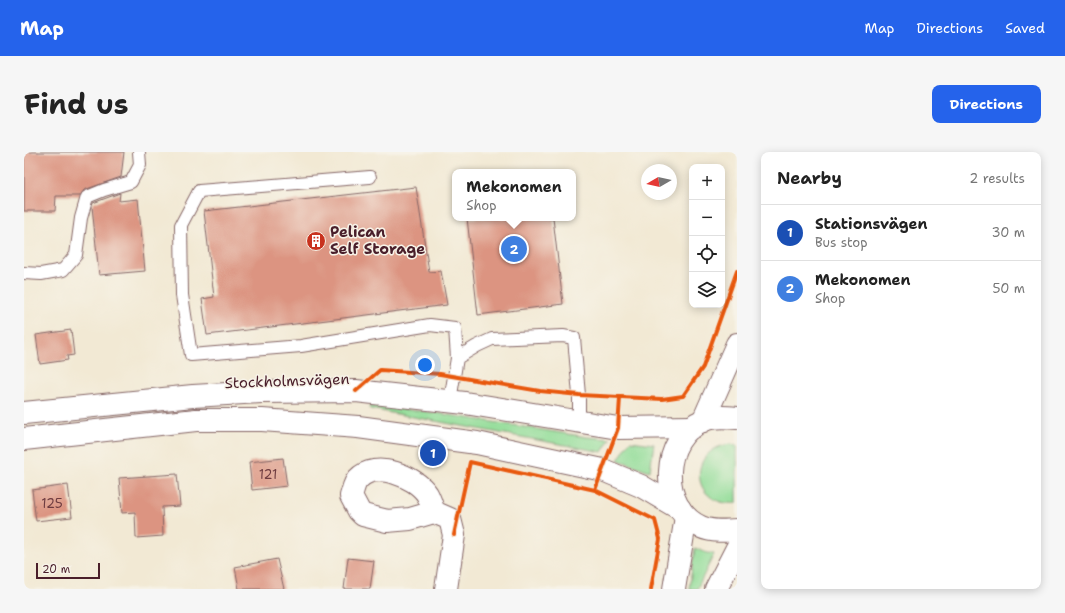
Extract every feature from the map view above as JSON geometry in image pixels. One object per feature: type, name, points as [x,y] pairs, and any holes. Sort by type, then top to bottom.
[{"type":"main road","points":[[674,589],[683,513],[670,484],[669,464],[679,442],[698,424],[737,344]]},
{"type":"main road","name":"Stockholmsvägen","points":[[24,413],[193,396],[261,392],[356,391],[450,401],[618,428],[698,424],[718,417],[737,418]]},
{"type":"main road","points":[[24,439],[196,420],[262,420],[358,427],[477,443],[603,470],[641,486],[683,513],[701,527],[720,531],[737,530]]},
{"type":"main road","points":[[434,512],[450,519],[454,535],[446,589]]},
{"type":"main road","points":[[716,589],[737,548]]},
{"type":"lane","points":[[24,273],[41,274],[63,270],[76,255],[81,218],[87,197],[131,182],[140,165],[139,152]]},
{"type":"lane","points":[[370,177],[199,191],[181,225],[182,295],[191,355],[301,346],[430,325],[455,328],[457,358],[450,401]]},
{"type":"lane","points":[[457,358],[476,346],[492,339],[563,336],[574,338],[579,395],[579,422]]},
{"type":"green space","points":[[369,406],[430,412],[587,437],[610,439],[602,452],[370,409]]},
{"type":"green space","points":[[630,441],[654,444],[650,471],[618,460]]},
{"type":"green space","points":[[731,444],[737,446],[737,503],[722,502],[710,497],[703,488],[700,477],[701,466],[706,456],[716,448]]},
{"type":"green space","points":[[695,548],[714,554],[697,589],[689,589]]},
{"type":"building","points":[[24,152],[124,152],[121,177],[84,190],[80,196],[56,196],[55,211],[24,211]]},
{"type":"building","name":"Pelican Self Storage","points":[[416,187],[429,272],[441,271],[447,305],[207,335],[202,299],[214,297],[204,211]]},
{"type":"building","points":[[120,193],[119,201],[138,199],[145,271],[99,275],[92,206],[93,203]]},
{"type":"building","points":[[467,221],[553,221],[563,304],[478,315]]},
{"type":"building","points":[[71,330],[74,355],[67,356],[68,360],[40,364],[36,335]]},
{"type":"building","points":[[283,458],[287,486],[252,490],[249,462]]},
{"type":"building","points":[[177,474],[180,506],[162,507],[163,536],[136,538],[135,512],[122,513],[119,478]]},
{"type":"building","points":[[68,485],[72,517],[36,521],[32,490]]},
{"type":"building","points":[[348,558],[374,561],[370,589],[344,589]]},
{"type":"building","points":[[277,559],[284,589],[239,589],[235,567]]},
{"type":"cycle path","points":[[356,391],[380,370],[440,374],[540,391],[579,395],[662,399],[683,396],[703,367],[737,271]]},
{"type":"cycle path","points":[[595,490],[618,428],[620,398]]},
{"type":"cycle path","points":[[454,535],[470,462],[595,490],[655,520],[660,539],[651,589]]},
{"type":"place","name":"Pelican Self Storage","points":[[316,241]]},
{"type":"place","name":"Mekonomen","points":[[514,249]]},
{"type":"place","name":"Stationsvägen","points":[[433,453]]}]
